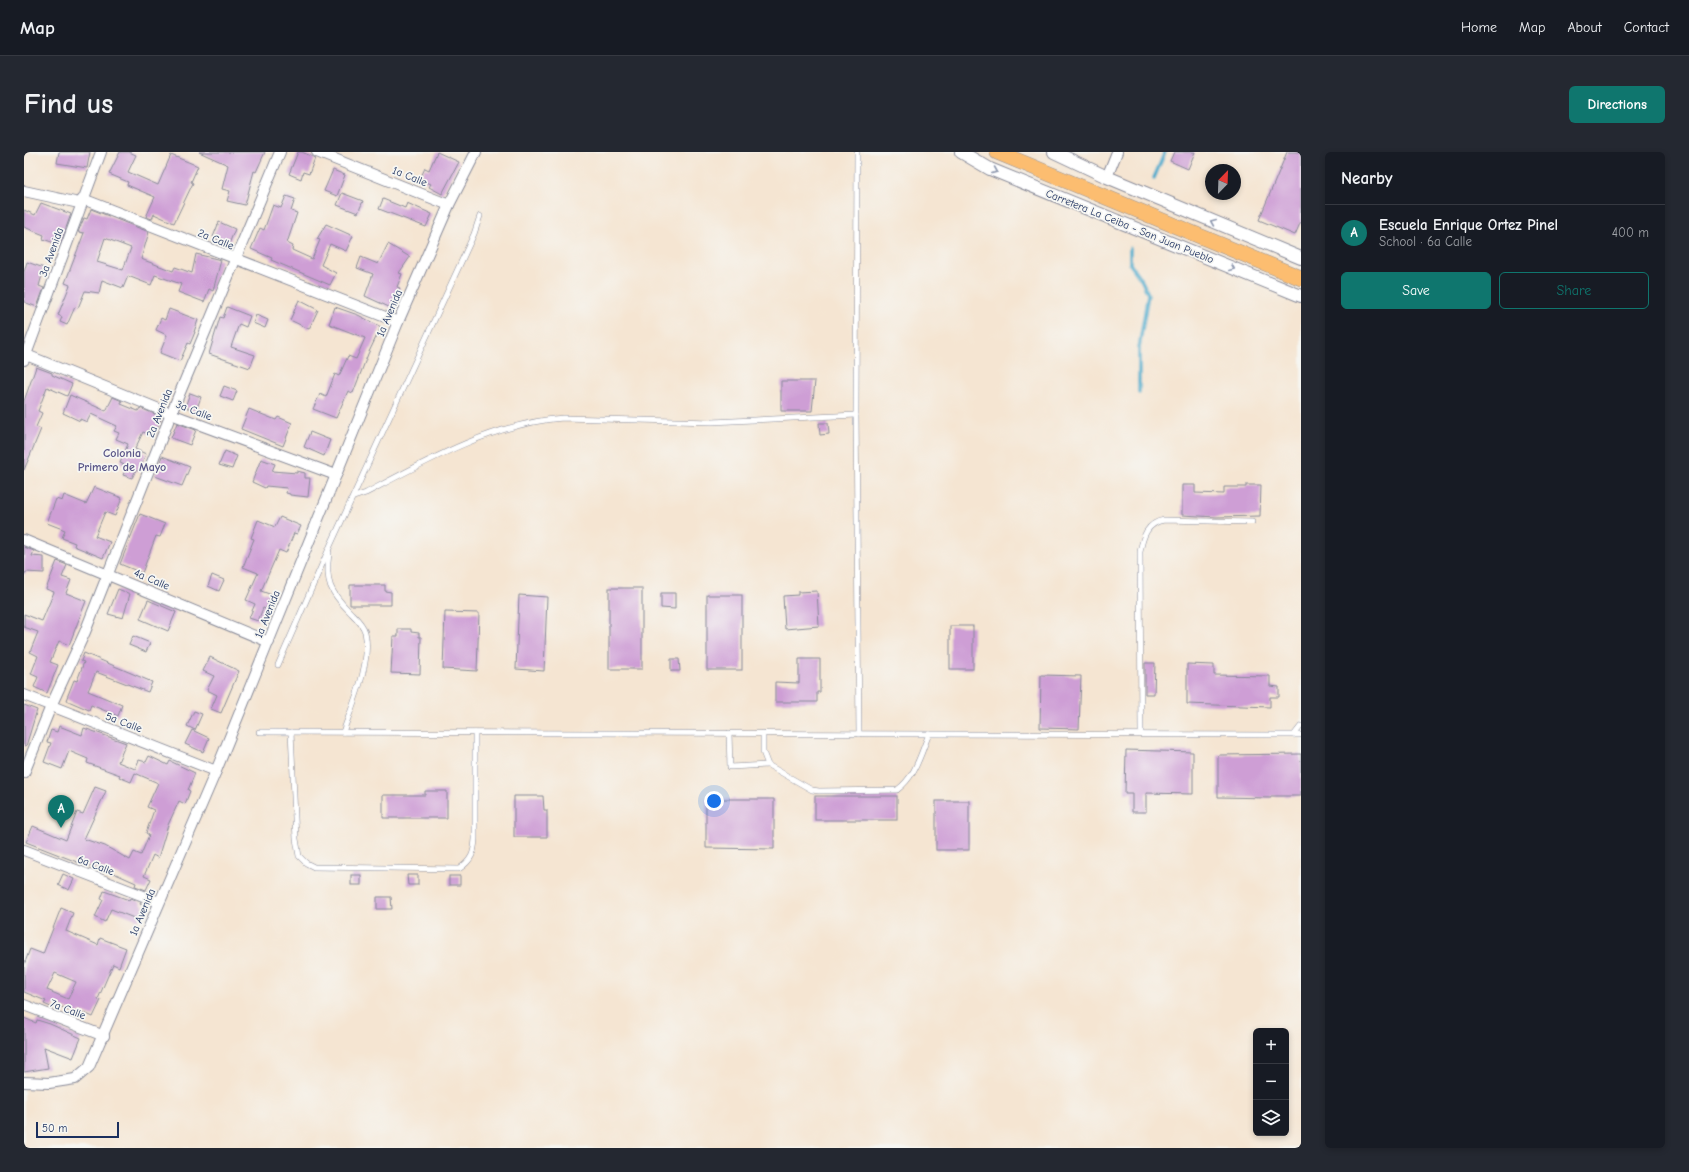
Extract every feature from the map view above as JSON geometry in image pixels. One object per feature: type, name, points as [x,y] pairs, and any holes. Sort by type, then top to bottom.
[{"type":"main road","name":"Carretera La Ceiba - San Juan Pueblo","points":[[997,152],[1299,277]]},
{"type":"street","name":"3a Avenida","points":[[25,357],[101,152]]},
{"type":"street","name":"2a Avenida","points":[[24,773],[51,706],[85,632],[171,414],[280,152]]},
{"type":"street","name":"1a Calle","points":[[317,152],[449,205]]},
{"type":"street","name":"1a Avenida","points":[[24,1082],[49,1084],[74,1079],[89,1067],[104,1036],[159,902],[216,771],[398,322],[449,205],[476,152]]},
{"type":"street","name":"Carretera La Ceiba - San Juan Pueblo","points":[[961,152],[990,169],[1301,296]]},
{"type":"street","points":[[1054,152],[1107,177],[1301,258]]},
{"type":"street","points":[[1107,177],[1117,152]]},
{"type":"street","name":"2a Calle","points":[[24,190],[79,203],[83,199],[398,322]]},
{"type":"street","name":"3a Calle","points":[[25,357],[171,414],[336,475]]},
{"type":"street","name":"4a Calle","points":[[24,540],[107,573],[269,642]]},
{"type":"street","name":"5a Calle","points":[[24,695],[216,771]]},
{"type":"street","name":"6a Calle","points":[[24,850],[159,902]]},
{"type":"street","name":"7a Calle","points":[[24,1006],[104,1036]]},
{"type":"lane","points":[[856,152],[856,415],[859,734]]},
{"type":"lane","points":[[278,665],[424,339],[474,234],[480,216]]},
{"type":"lane","points":[[354,497],[366,493],[452,449],[511,428],[544,419],[563,418],[712,422],[856,415]]},
{"type":"lane","points":[[1141,734],[1140,552],[1143,536],[1147,529],[1156,522],[1164,520],[1252,522]]},
{"type":"lane","points":[[331,544],[326,573],[331,589],[341,604],[358,620],[364,630],[366,644],[365,662],[343,732]]},
{"type":"lane","points":[[1294,735],[1301,726]]},
{"type":"lane","points":[[259,732],[1301,735]]},
{"type":"lane","points":[[291,732],[296,839],[299,856],[306,863],[314,867],[459,869],[469,862],[474,853],[475,732]]},
{"type":"lane","points":[[729,733],[730,767],[768,765],[812,790],[819,791],[897,790],[907,783],[913,774],[929,734]]},
{"type":"lane","points":[[763,733],[762,752],[768,765]]},
{"type":"building","points":[[59,152],[90,152],[87,168],[57,163]]},
{"type":"building","points":[[120,152],[129,152],[136,155],[128,172],[158,185],[171,155],[198,166],[191,182],[193,183],[174,223],[154,214],[152,219],[146,217],[155,197],[127,185],[128,182],[109,174]]},
{"type":"building","points":[[199,152],[265,152],[256,172],[254,171],[245,205],[227,201],[230,191],[222,189],[228,165]]},
{"type":"building","points":[[298,152],[302,152],[315,158],[309,174],[303,172],[301,179],[289,174]]},
{"type":"building","points":[[437,152],[459,162],[442,194],[429,187],[431,184],[420,179],[425,168],[429,170]]},
{"type":"building","points":[[1174,152],[1195,152],[1188,169],[1170,161]]},
{"type":"building","points":[[1287,152],[1301,152],[1301,221],[1295,235],[1259,220]]},
{"type":"building","points":[[333,170],[345,175],[337,196],[324,191]]},
{"type":"building","points":[[342,193],[363,201],[358,213],[337,205]]},
{"type":"building","points":[[286,196],[295,199],[291,211],[297,213],[287,243],[293,246],[292,250],[312,259],[320,240],[317,239],[326,224],[353,236],[346,251],[330,244],[321,265],[336,273],[330,285],[271,260],[272,258],[251,249],[260,228],[264,230],[273,205],[281,208]]},
{"type":"building","points":[[383,199],[405,208],[407,203],[432,214],[426,227],[379,209]]},
{"type":"building","points":[[41,203],[71,214],[60,245],[43,239],[44,235],[24,227],[24,210],[35,215]]},
{"type":"building","points":[[91,209],[149,232],[141,259],[173,271],[175,267],[192,273],[196,254],[221,260],[213,291],[209,289],[204,302],[178,292],[181,284],[155,275],[151,285],[128,276],[123,288],[102,280],[99,293],[85,291],[78,308],[75,307],[67,325],[60,322],[62,317],[58,315],[70,285],[65,283],[84,233],[78,232],[84,218],[87,219]],"holes":[[[105,238],[131,248],[123,270],[97,262]]]},
{"type":"building","points":[[219,222],[235,229],[229,244],[213,237]]},
{"type":"building","points":[[388,244],[410,257],[399,273],[402,274],[397,287],[400,288],[391,308],[365,296],[373,274],[357,268],[361,257],[378,264]]},
{"type":"building","points":[[27,262],[44,268],[39,286],[44,288],[37,307],[24,302],[24,272]]},
{"type":"building","points":[[299,300],[318,310],[309,329],[290,320]]},
{"type":"building","points":[[227,307],[250,316],[246,327],[239,324],[231,347],[255,355],[250,368],[209,354],[220,317],[223,318]]},
{"type":"building","points":[[335,307],[358,315],[381,327],[368,354],[353,393],[348,391],[336,418],[313,409],[320,394],[326,397],[335,374],[339,376],[348,356],[356,359],[365,338],[329,324]]},
{"type":"building","points":[[169,309],[198,320],[190,344],[188,343],[180,361],[160,353],[167,335],[156,330],[161,318],[165,320]]},
{"type":"building","points":[[256,315],[268,320],[265,328],[253,323]]},
{"type":"building","points":[[36,367],[52,373],[52,375],[72,384],[67,396],[47,387],[38,411],[42,413],[36,427],[41,429],[24,470],[24,401]]},
{"type":"building","points":[[781,381],[815,381],[812,411],[781,411]]},
{"type":"building","points":[[224,386],[237,391],[233,401],[220,396]]},
{"type":"building","points":[[190,393],[201,397],[196,411],[185,407]]},
{"type":"building","points":[[70,395],[106,411],[113,397],[122,401],[121,404],[138,411],[140,408],[162,417],[154,436],[143,432],[135,449],[146,454],[139,471],[136,470],[132,478],[123,475],[127,466],[120,463],[128,444],[116,439],[119,433],[114,431],[117,426],[91,414],[87,422],[80,419],[80,421],[63,413]]},
{"type":"building","points":[[249,409],[276,420],[278,417],[292,423],[283,446],[241,429]]},
{"type":"building","points":[[177,423],[196,430],[190,445],[171,438]]},
{"type":"building","points":[[819,423],[828,423],[829,434],[820,435]]},
{"type":"building","points":[[310,432],[330,440],[324,456],[304,447]]},
{"type":"building","points":[[225,451],[237,456],[232,469],[219,465]]},
{"type":"building","points":[[162,456],[190,467],[182,486],[155,476]]},
{"type":"building","points":[[261,459],[275,464],[272,471],[297,473],[297,471],[305,473],[305,478],[310,478],[308,497],[290,495],[286,493],[287,488],[266,486],[265,488],[252,482]]},
{"type":"building","points":[[1182,485],[1195,485],[1195,493],[1224,494],[1224,487],[1261,485],[1260,516],[1216,517],[1182,515]]},
{"type":"building","points":[[94,487],[122,498],[115,516],[105,512],[95,536],[110,542],[103,558],[74,546],[75,543],[62,538],[65,530],[47,523],[56,499],[62,501],[64,495],[86,504]]},
{"type":"building","points":[[140,514],[165,524],[160,537],[156,536],[142,573],[120,564]]},
{"type":"building","points":[[280,517],[301,526],[297,534],[294,533],[286,553],[279,550],[261,591],[272,595],[266,609],[263,608],[258,621],[249,618],[255,604],[246,600],[258,573],[243,567],[254,539],[251,538],[258,520],[275,527]]},
{"type":"building","points":[[24,547],[34,551],[32,556],[44,557],[44,573],[26,572],[24,575]]},
{"type":"building","points":[[57,561],[67,565],[62,577],[71,580],[66,593],[86,601],[69,645],[59,641],[50,662],[58,665],[47,693],[34,687],[38,677],[31,674],[38,656],[30,652],[38,632],[24,627],[24,614],[42,621],[54,592],[46,589]]},
{"type":"building","points":[[212,575],[224,580],[219,591],[208,586]]},
{"type":"building","points":[[350,585],[385,585],[385,591],[391,592],[391,605],[350,605]]},
{"type":"building","points":[[609,588],[642,588],[642,669],[609,669]]},
{"type":"building","points":[[118,589],[130,594],[123,618],[108,614]]},
{"type":"building","points":[[817,591],[819,626],[785,629],[783,596],[798,595],[798,592]]},
{"type":"building","points":[[661,593],[675,593],[675,609],[661,608]]},
{"type":"building","points":[[519,595],[547,597],[544,671],[516,669]]},
{"type":"building","points":[[707,595],[742,595],[742,670],[707,670]]},
{"type":"building","points":[[148,600],[176,612],[168,631],[140,619]]},
{"type":"building","points":[[445,612],[479,613],[477,671],[443,669]]},
{"type":"building","points":[[950,626],[973,626],[973,669],[950,669]]},
{"type":"building","points":[[398,629],[411,629],[411,632],[419,633],[419,637],[421,637],[420,674],[391,673],[393,636],[398,636]]},
{"type":"building","points":[[133,636],[150,643],[146,652],[129,645]]},
{"type":"building","points":[[84,653],[152,682],[148,692],[96,672],[88,691],[122,705],[118,716],[91,705],[89,710],[66,700],[74,680],[77,681],[84,662],[81,661]]},
{"type":"building","points":[[210,657],[239,671],[221,713],[211,709],[217,695],[207,690],[214,676],[203,671]]},
{"type":"building","points":[[671,659],[679,659],[680,671],[671,671]]},
{"type":"building","points":[[799,659],[820,659],[820,692],[817,692],[817,702],[775,702],[775,682],[799,683]]},
{"type":"building","points":[[1145,663],[1155,663],[1154,694],[1145,694]]},
{"type":"building","points":[[1187,664],[1214,665],[1214,675],[1270,676],[1270,686],[1279,687],[1279,697],[1270,697],[1270,707],[1187,704]]},
{"type":"building","points":[[1041,675],[1081,676],[1079,729],[1040,728]]},
{"type":"building","points":[[24,705],[37,710],[26,746],[24,745]]},
{"type":"building","points":[[194,711],[202,714],[195,730],[187,726]]},
{"type":"building","points":[[59,726],[82,735],[84,728],[126,743],[118,762],[135,769],[139,760],[146,762],[149,756],[168,765],[170,761],[195,773],[188,790],[190,791],[185,804],[179,801],[168,825],[158,858],[153,855],[144,876],[151,879],[146,890],[135,886],[136,883],[100,867],[99,869],[77,862],[26,842],[33,826],[66,840],[77,812],[83,814],[95,787],[106,791],[84,839],[105,846],[130,860],[134,852],[141,855],[149,835],[146,833],[154,810],[147,807],[158,783],[135,773],[131,782],[119,777],[120,775],[87,763],[88,759],[69,751],[62,769],[44,762],[51,743],[47,742],[51,730],[57,732]]},
{"type":"building","points":[[192,730],[209,738],[203,752],[185,744]]},
{"type":"building","points":[[1126,750],[1193,752],[1193,794],[1146,793],[1146,812],[1132,812],[1132,793],[1125,793]]},
{"type":"building","points":[[1301,754],[1301,796],[1271,796],[1271,798],[1218,797],[1218,755]]},
{"type":"building","points":[[425,791],[447,791],[447,818],[383,818],[383,795],[425,795]]},
{"type":"building","points":[[514,796],[543,796],[544,810],[547,810],[547,837],[514,837]]},
{"type":"building","points":[[815,796],[897,796],[897,820],[815,820]]},
{"type":"building","points":[[706,799],[774,799],[774,849],[706,848]]},
{"type":"building","points":[[936,801],[969,801],[969,850],[936,850]]},
{"type":"building","points":[[63,874],[74,879],[69,890],[58,885]]},
{"type":"building","points":[[351,875],[361,875],[361,885],[351,885]]},
{"type":"building","points":[[407,875],[418,875],[418,885],[408,885]]},
{"type":"building","points":[[449,876],[460,876],[460,885],[449,885]]},
{"type":"building","points":[[104,891],[129,900],[130,898],[141,902],[140,904],[144,906],[139,920],[111,909],[105,922],[95,917],[103,900],[101,899]]},
{"type":"building","points":[[377,897],[391,897],[392,909],[377,909]]},
{"type":"building","points":[[61,908],[73,913],[66,931],[98,945],[100,938],[126,948],[119,967],[113,964],[98,999],[101,1000],[93,1017],[80,1011],[79,1014],[54,1004],[53,1008],[44,1004],[46,1001],[24,992],[24,965],[30,949],[43,954]],"holes":[[[55,973],[76,982],[68,999],[47,990]]]},
{"type":"building","points":[[24,1018],[36,1023],[37,1020],[50,1024],[81,1038],[73,1058],[44,1047],[48,1068],[24,1072]]},
{"type":"waterway","points":[[1154,178],[1165,152]]},
{"type":"waterway","points":[[1130,248],[1130,264],[1142,281],[1148,294],[1139,348],[1139,392]]},
{"type":"place","name":"Escuela Enrique Ortez Pinel","points":[[61,828]]},
{"type":"district","name":"Colonia Primero de Mayo","points":[[122,460]]}]
